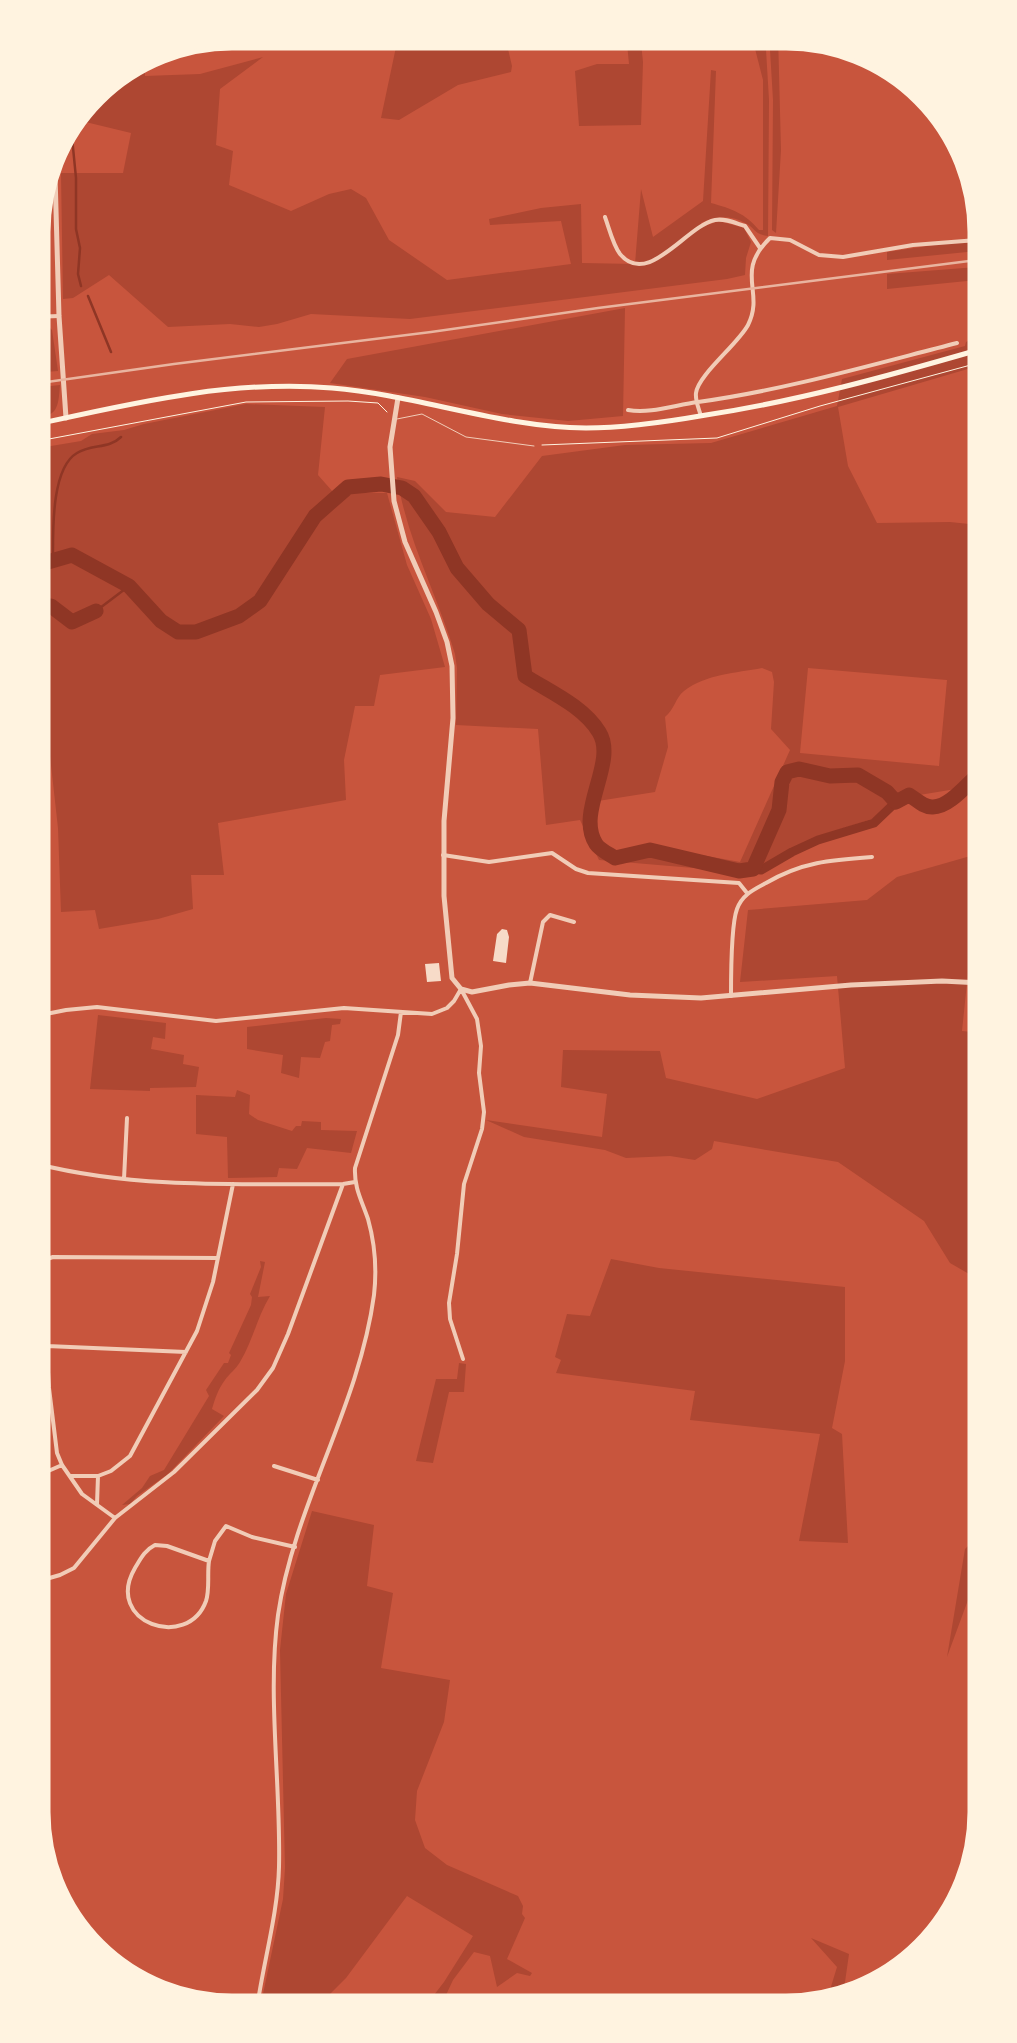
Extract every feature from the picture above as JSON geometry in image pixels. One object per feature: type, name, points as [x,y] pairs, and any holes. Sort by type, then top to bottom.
[{"type":"main road","points":[[48,422],[187,396],[286,386],[332,388],[565,427],[640,424],[829,391],[970,352]]},
{"type":"street","points":[[55,180],[58,316],[66,418]]},
{"type":"street","points":[[605,218],[620,254],[636,264],[653,263],[706,223],[720,218],[745,226],[760,248]]},
{"type":"street","points":[[701,416],[698,388],[747,327],[753,307],[754,255],[772,238],[790,240],[819,255],[843,257],[970,240]]},
{"type":"street","points":[[48,316],[58,316]]},
{"type":"street","points":[[628,410],[720,400],[957,343]]},
{"type":"street","points":[[398,398],[390,471],[394,501],[405,542],[447,642],[452,666],[443,855],[449,968],[477,1020],[481,1046],[482,1129],[462,1194],[449,1303],[463,1359]]},
{"type":"street","points":[[443,855],[489,862],[552,853],[588,873],[737,882],[748,893]]},
{"type":"street","points":[[731,996],[735,915],[748,893],[812,862],[872,858]]},
{"type":"street","points":[[530,984],[542,922],[550,915],[574,922]]},
{"type":"street","points":[[461,989],[472,992],[530,984],[630,996],[700,998],[851,985],[970,982]]},
{"type":"street","points":[[48,1014],[97,1007],[216,1021],[344,1008],[423,1014],[439,1012],[454,1001],[461,989]]},
{"type":"street","points":[[259,1996],[279,1870],[275,1645],[282,1589],[355,1380],[374,1295],[374,1246],[354,1182],[358,1155],[398,1035],[401,1012]]},
{"type":"street","points":[[124,1179],[127,1118]]},
{"type":"street","points":[[48,1166],[124,1179],[234,1184],[354,1182]]},
{"type":"street","points":[[68,1476],[98,1476],[130,1456],[208,1302],[234,1184]]},
{"type":"street","points":[[48,1578],[74,1568],[115,1518],[174,1472],[267,1377],[293,1322],[343,1184]]},
{"type":"street","points":[[48,1259],[218,1258]]},
{"type":"street","points":[[48,1346],[186,1352]]},
{"type":"street","points":[[48,1360],[53,1430],[62,1466],[82,1494],[115,1518]]},
{"type":"street","points":[[48,1471],[62,1466]]},
{"type":"street","points":[[274,1466],[318,1480]]},
{"type":"street","points":[[98,1476],[98,1504]]},
{"type":"street","points":[[208,1562],[167,1546],[150,1547],[127,1582],[133,1609],[142,1619],[163,1627],[190,1620],[206,1600],[208,1562],[215,1540],[226,1526],[294,1547]]},
{"type":"lane","points":[[394,419],[422,414],[466,437],[534,446]]},
{"type":"path","points":[[534,446],[717,438],[970,365]]},
{"type":"path","points":[[48,439],[246,402],[378,403],[394,419]]},
{"type":"shaded area","points":[[396,48],[508,48],[511,72],[458,85],[399,120],[381,118]]},
{"type":"shaded area","points":[[627,48],[642,48],[641,125],[579,126],[575,71],[597,64],[629,64]]},
{"type":"shaded area","points":[[755,48],[766,48],[768,236],[734,219],[701,223],[702,227],[719,221],[744,228],[751,242],[745,275],[410,319],[311,314],[259,327],[168,327],[109,275],[73,298],[63,299],[61,173],[123,173],[131,133],[84,122],[110,93],[145,70],[145,76],[200,74],[263,57],[220,89],[216,145],[233,151],[229,185],[291,211],[351,189],[366,198],[389,240],[447,280],[571,264],[561,221],[490,225],[489,219],[581,204],[582,263],[635,264],[641,189],[653,237],[703,201],[711,70],[716,71],[711,203],[738,212],[763,230],[763,80]]},
{"type":"shaded area","points":[[770,48],[778,48],[781,150],[776,233],[772,230]]},
{"type":"shaded area","points":[[970,243],[970,252],[887,260],[887,252]]},
{"type":"shaded area","points":[[970,268],[970,281],[887,289],[887,274]]},
{"type":"shaded area","points":[[625,308],[623,416],[568,421],[502,414],[425,397],[330,383],[347,359]]},
{"type":"shaded area","points":[[48,326],[52,330],[58,371],[48,372]]},
{"type":"shaded area","points":[[970,340],[970,368],[838,407],[848,466],[877,523],[970,524],[970,787],[901,798],[881,816],[822,835],[753,873],[599,860],[580,820],[546,825],[538,729],[456,725],[455,654],[408,523],[397,477],[415,481],[446,512],[495,517],[542,456],[625,445],[711,443],[837,406],[842,379],[965,346]],"holes":[[[762,668],[772,672],[771,729],[790,750],[740,862],[646,845],[615,853],[603,846],[593,817],[598,801],[655,792],[668,747],[665,717],[681,694],[711,678]],[[808,668],[947,680],[939,766],[800,753]]]},
{"type":"shaded area","points":[[60,385],[55,410],[48,415],[48,386]]},
{"type":"shaded area","points":[[246,404],[325,407],[318,475],[333,492],[387,493],[407,565],[431,619],[445,667],[380,675],[374,706],[355,706],[344,760],[346,800],[218,823],[224,875],[191,875],[193,909],[99,929],[95,910],[61,912],[58,828],[48,738],[48,446]]},
{"type":"shaded area","points":[[970,856],[970,973],[962,1031],[969,1032],[969,1274],[950,1263],[924,1221],[838,1162],[714,1141],[712,1149],[695,1160],[670,1156],[626,1158],[605,1150],[524,1137],[486,1120],[602,1137],[607,1094],[561,1087],[563,1050],[660,1051],[666,1078],[757,1099],[845,1068],[837,976],[740,982],[748,910],[867,900],[897,877]]},
{"type":"shaded area","points":[[98,1015],[166,1023],[165,1039],[153,1037],[151,1049],[184,1055],[183,1064],[199,1067],[196,1087],[150,1091],[90,1089]]},
{"type":"shaded area","points":[[341,1019],[340,1024],[332,1025],[330,1041],[325,1042],[320,1058],[301,1057],[299,1078],[281,1073],[283,1055],[247,1049],[247,1027]]},
{"type":"shaded area","points":[[237,1090],[250,1095],[249,1114],[258,1120],[292,1131],[302,1121],[321,1122],[321,1130],[357,1131],[351,1153],[307,1148],[297,1169],[279,1168],[277,1177],[228,1178],[227,1137],[196,1134],[196,1095],[235,1097]]},
{"type":"shaded area","points":[[611,1259],[659,1268],[845,1287],[845,1361],[832,1428],[842,1434],[848,1543],[799,1541],[820,1434],[690,1420],[695,1391],[556,1373],[561,1360],[555,1357],[567,1314],[590,1316]]},
{"type":"shaded area","points":[[260,1261],[265,1262],[258,1297],[270,1296],[244,1354],[216,1398],[212,1409],[224,1416],[168,1474],[130,1504],[122,1505],[150,1476],[164,1470],[209,1396],[206,1390],[224,1363],[228,1363],[251,1305],[250,1294]]},
{"type":"shaded area","points":[[459,1363],[466,1364],[464,1392],[449,1392],[433,1463],[416,1461],[436,1379],[457,1379]]},
{"type":"shaded area","points":[[312,1511],[374,1525],[367,1586],[393,1593],[381,1668],[450,1680],[444,1722],[417,1791],[415,1820],[425,1848],[447,1865],[518,1896],[525,1918],[507,1959],[532,1973],[530,1976],[517,1973],[497,1987],[490,1956],[474,1952],[446,1996],[433,1996],[473,1936],[407,1896],[328,1996],[263,1996],[283,1899],[285,1868],[280,1650],[286,1594]]},
{"type":"shaded area","points":[[969,1545],[968,1600],[947,1657],[965,1549]]},
{"type":"shaded area","points":[[811,1938],[849,1954],[844,1986],[830,1990],[837,1967]]},
{"type":"building","points":[[507,930],[509,937],[506,963],[493,961],[497,934]]},
{"type":"building","points":[[439,963],[441,981],[427,982],[425,964]]},
{"type":"waterway","points":[[72,141],[81,286]]},
{"type":"waterway","points":[[88,296],[111,352]]},
{"type":"waterway","points":[[53,559],[55,502],[62,472],[82,450],[121,437]]},
{"type":"waterway","points":[[48,562],[72,555],[129,586],[161,621],[178,632],[196,632],[239,616],[260,601],[315,516],[348,487],[381,484],[402,488],[414,496],[439,532],[457,568],[488,604],[519,630],[525,676],[575,707],[599,732],[604,758],[590,817],[591,831],[598,846],[615,858],[650,850],[739,871],[753,869],[779,810],[782,782],[787,772],[799,769],[830,776],[858,775],[896,802],[909,795],[932,807],[951,799],[970,782]]},
{"type":"waterway","points":[[96,611],[129,586]]},
{"type":"waterway","points":[[48,606],[72,622],[96,611]]},
{"type":"waterway","points":[[753,869],[761,870],[818,840],[874,823],[896,802]]},
{"type":"railway","points":[[48,382],[970,261]]}]
